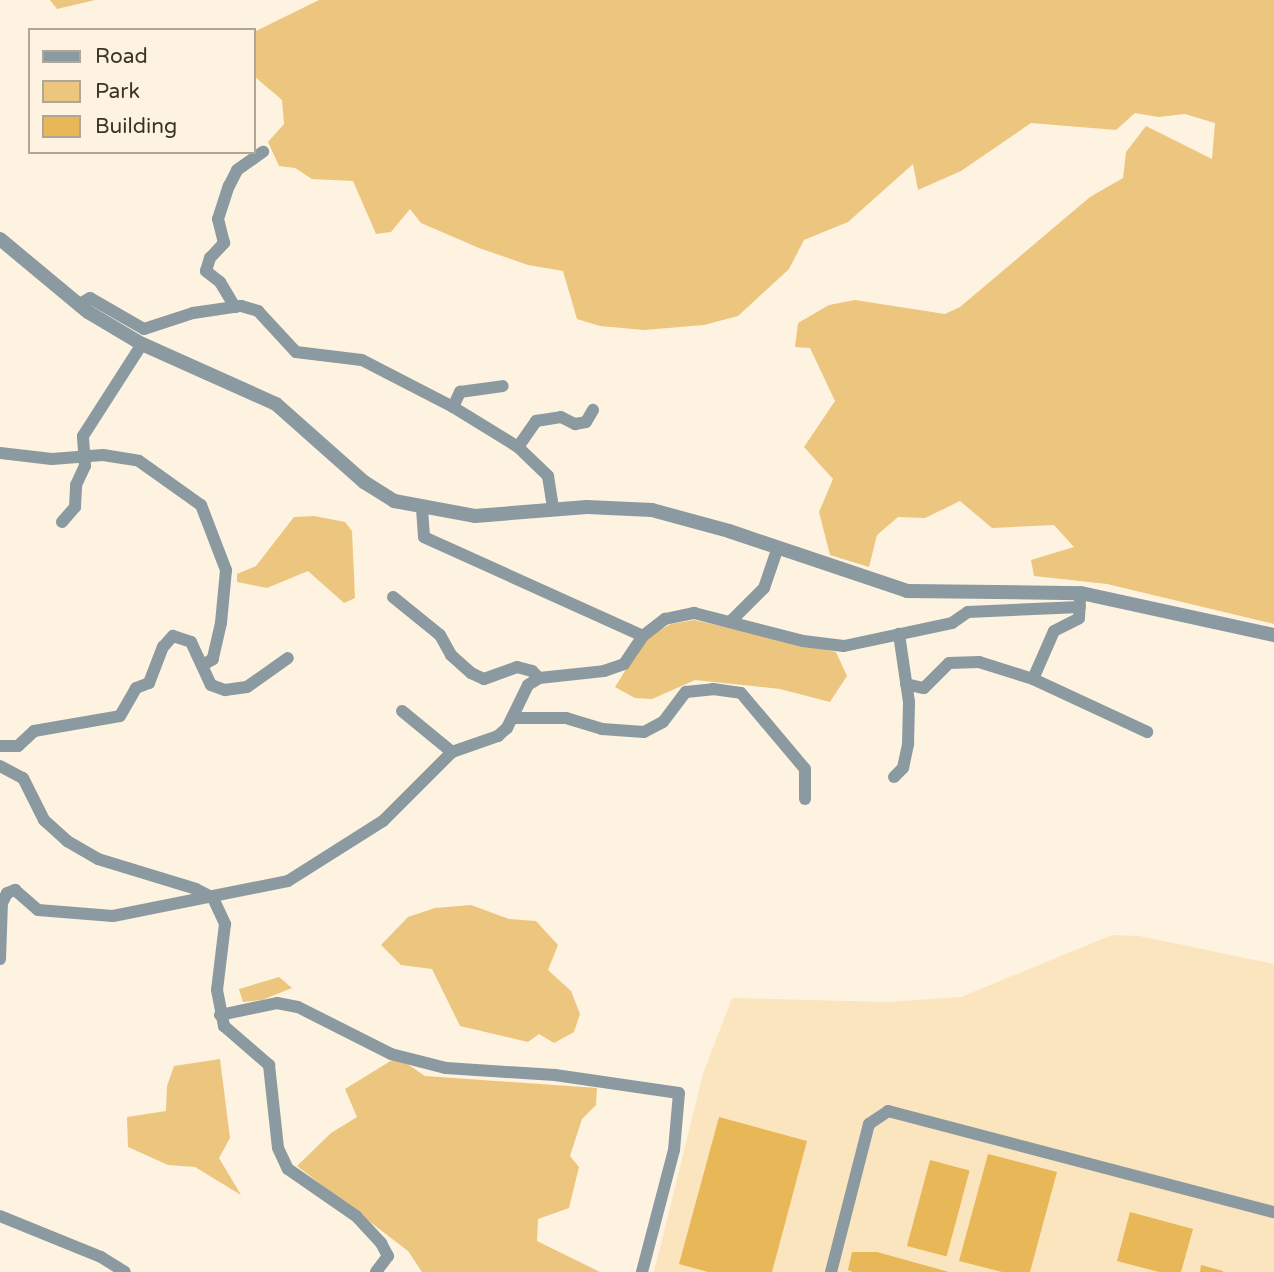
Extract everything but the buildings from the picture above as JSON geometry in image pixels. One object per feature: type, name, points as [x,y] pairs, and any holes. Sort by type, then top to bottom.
[{"type":"street","points":[[235,307],[220,282],[206,271],[210,258],[223,243],[218,219],[229,186],[237,170],[263,152]]},
{"type":"street","points":[[0,239],[78,305],[142,344],[276,404],[364,482],[394,501],[422,509],[475,516],[553,509],[652,510],[778,547],[907,591],[1080,600],[1274,635]]},
{"type":"street","points":[[78,305],[90,298],[144,329],[193,313],[235,307],[258,311],[296,352],[362,360],[453,407],[518,447],[548,476],[553,509]]},
{"type":"street","points":[[62,522],[75,506],[84,455],[83,436],[142,344]]},
{"type":"street","points":[[453,407],[460,392],[503,386]]},
{"type":"street","points":[[518,447],[537,421],[561,417],[575,424],[586,422],[593,410]]},
{"type":"street","points":[[0,453],[52,458],[84,455],[139,461],[201,505],[226,570],[221,623],[213,659],[203,665]]},
{"type":"street","points":[[422,509],[424,537],[643,636]]},
{"type":"street","points":[[732,620],[764,588],[778,547]]},
{"type":"street","points":[[393,597],[440,635],[452,655],[471,673],[484,679],[517,667],[532,671],[539,678]]},
{"type":"street","points":[[0,959],[1,897],[15,890],[38,910],[113,916],[288,881],[383,821],[452,752],[498,736],[512,718],[528,685],[539,678],[604,671],[624,664],[643,636],[665,619],[694,613],[732,620],[803,641],[844,646],[951,623],[968,612],[1080,600]]},
{"type":"street","points":[[1033,679],[1054,631],[1079,618],[1080,600]]},
{"type":"street","points":[[894,777],[903,768],[908,744],[899,634]]},
{"type":"street","points":[[0,746],[18,746],[34,731],[120,716],[136,688],[149,683],[163,647],[173,636],[191,642],[211,685],[225,691],[247,687],[288,658]]},
{"type":"street","points":[[905,684],[924,688],[949,663],[969,662],[1007,668],[1147,732]]},
{"type":"street","points":[[512,718],[566,718],[602,729],[644,732],[663,722],[686,692],[713,689],[741,694],[805,769],[805,799]]},
{"type":"street","points":[[402,711],[452,752]]},
{"type":"street","points":[[0,765],[23,778],[44,820],[67,841],[98,859],[196,889],[213,898],[225,924],[217,990],[224,1026],[269,1065],[278,1148],[288,1169],[356,1216],[381,1243],[388,1256],[376,1272]]},
{"type":"street","points":[[220,1015],[277,1003],[298,1007],[391,1054],[446,1068],[555,1074],[679,1093],[674,1150],[642,1272]]},
{"type":"street","points":[[831,1272],[869,1124],[888,1111],[1274,1212]]},
{"type":"street","points":[[0,1216],[101,1257],[125,1272]]},
{"type":"shaded area","points":[[1112,935],[1139,936],[1274,964],[1274,1272],[654,1272],[703,1074],[732,998],[887,1002],[961,997]]},
{"type":"green space","points":[[50,0],[95,0],[57,9]]},
{"type":"green space","points":[[319,0],[1274,0],[1274,624],[1107,584],[1034,576],[1031,560],[1074,547],[1054,525],[992,528],[960,501],[925,518],[898,517],[877,535],[869,567],[830,555],[819,512],[833,479],[804,447],[835,401],[810,348],[795,347],[798,323],[829,305],[855,300],[945,314],[960,307],[1090,197],[1123,178],[1126,152],[1146,126],[1212,159],[1215,123],[1185,114],[1158,117],[1135,113],[1116,130],[1031,123],[961,171],[918,190],[913,164],[848,222],[804,240],[789,269],[738,316],[704,325],[644,330],[600,326],[577,319],[563,271],[528,265],[479,248],[421,223],[410,209],[391,232],[376,234],[353,181],[312,179],[295,168],[279,166],[268,142],[284,124],[282,100],[256,78],[256,31]]},
{"type":"green space","points":[[314,516],[345,522],[352,531],[355,598],[344,603],[308,571],[267,588],[237,582],[237,574],[256,566],[294,517]]},
{"type":"green space","points":[[694,620],[836,652],[847,676],[830,702],[780,689],[695,680],[652,699],[635,698],[615,687],[646,637],[671,624]]},
{"type":"green space","points":[[471,905],[509,919],[536,921],[558,945],[548,970],[571,991],[580,1014],[574,1032],[554,1043],[539,1034],[528,1042],[460,1026],[432,969],[401,965],[381,945],[408,917],[435,908]]},
{"type":"green space","points":[[279,977],[292,988],[262,1000],[243,1002],[239,989]]},
{"type":"green space","points":[[397,1057],[425,1076],[597,1088],[596,1105],[582,1119],[570,1156],[579,1167],[569,1208],[538,1219],[537,1241],[600,1272],[422,1272],[408,1251],[297,1166],[331,1133],[357,1117],[345,1089]]},
{"type":"green space","points":[[220,1059],[230,1138],[219,1158],[241,1195],[195,1167],[168,1165],[128,1147],[127,1117],[166,1111],[167,1086],[174,1066]]}]
